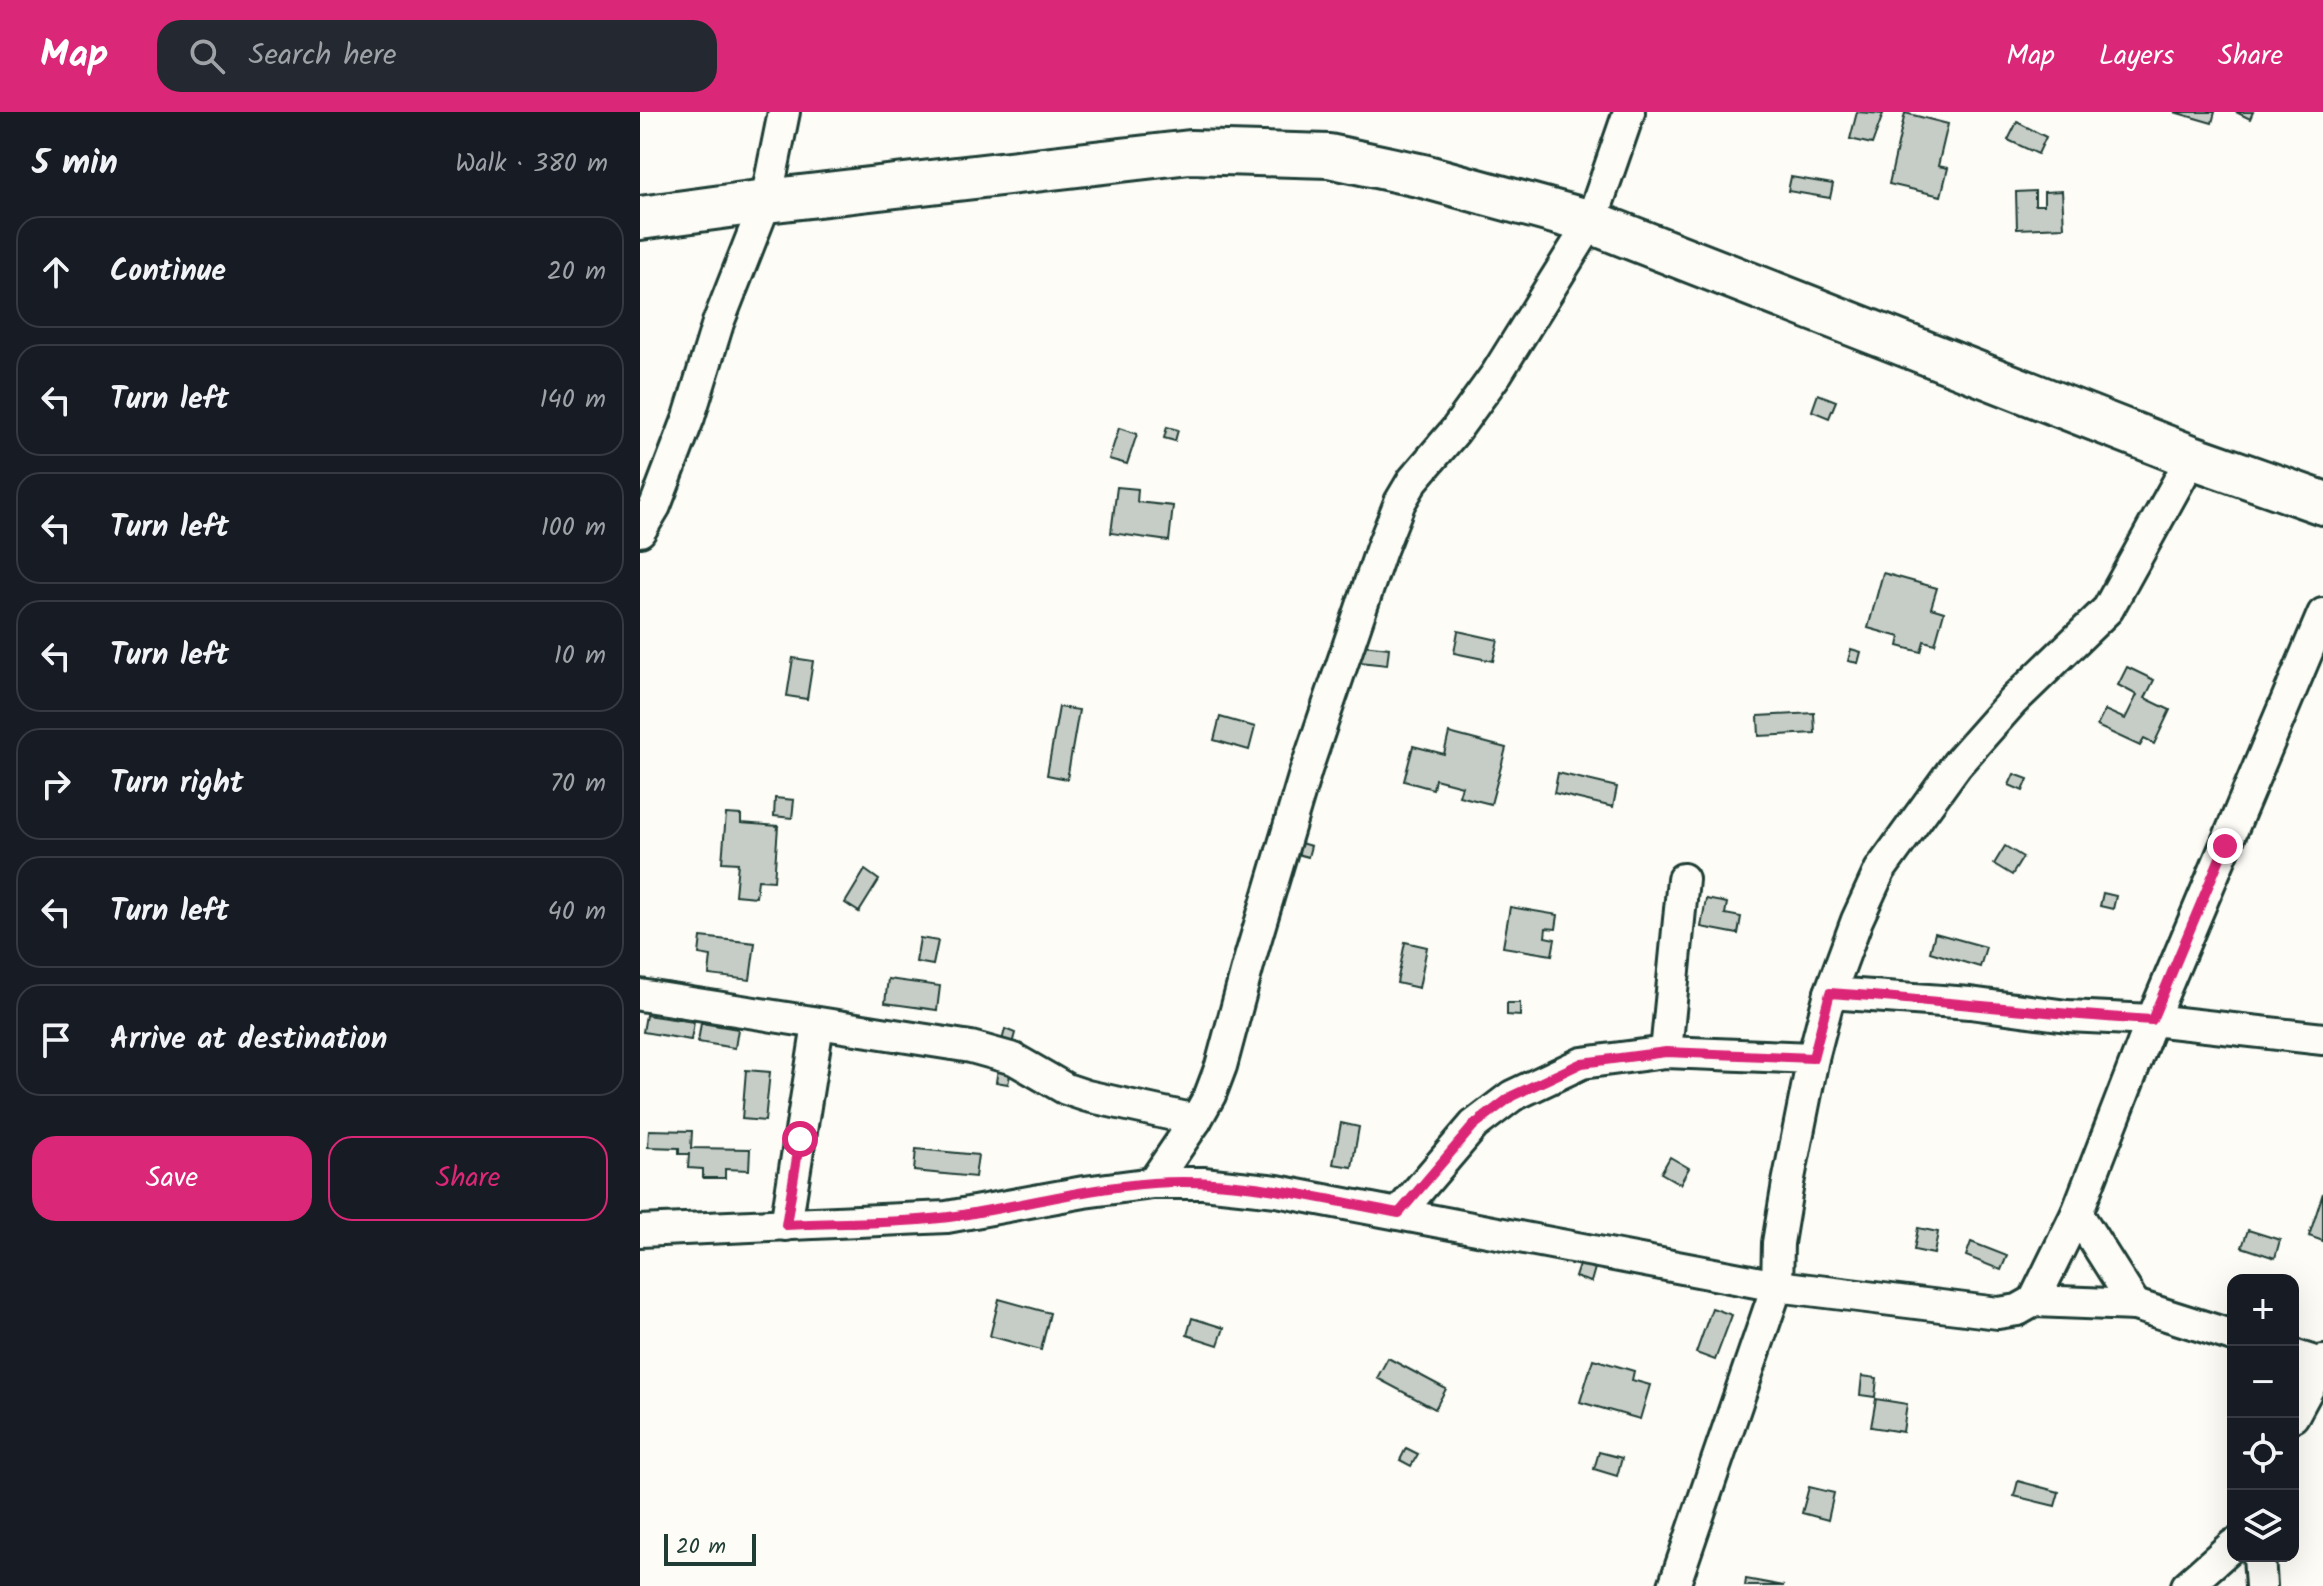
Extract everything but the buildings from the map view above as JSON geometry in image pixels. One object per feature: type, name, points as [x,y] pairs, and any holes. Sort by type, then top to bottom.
[{"type":"street","points":[[640,531],[655,506],[689,417],[718,323],[766,201],[784,112]]},
{"type":"street","points":[[1153,1183],[1196,1120],[1221,1066],[1306,770],[1400,502],[1413,480],[1455,431],[1497,373],[1591,222],[1629,112]]},
{"type":"street","points":[[640,218],[1190,152],[1329,156],[1423,176],[1591,222],[2192,457],[2323,503]]},
{"type":"street","points":[[1674,1586],[1777,1286],[1778,1243],[1813,1058],[1830,993],[1857,920],[1880,870],[1957,764],[2012,702],[2108,609],[2192,457]]},
{"type":"street","points":[[2034,1301],[2077,1213],[2152,1020],[2323,614]]},
{"type":"street","points":[[1666,1052],[1683,879]]},
{"type":"street","points":[[1830,993],[1970,1003],[2067,1016],[2152,1020],[2323,1039]]},
{"type":"street","points":[[640,995],[971,1047],[1014,1059],[1066,1089],[1087,1096],[1196,1120]]},
{"type":"street","points":[[786,1225],[818,1025]]},
{"type":"street","points":[[1399,1213],[1474,1125],[1512,1096],[1582,1063],[1666,1052],[1813,1058]]},
{"type":"street","points":[[640,1231],[947,1217],[1084,1192],[1153,1183],[1203,1183],[1277,1191],[1777,1286],[1998,1313],[2008,1313],[2034,1301],[2135,1305],[2227,1334]]},
{"type":"street","points":[[2077,1213],[2135,1305]]},
{"type":"street","points":[[2299,1398],[2312,1360]]},
{"type":"street","points":[[2187,1586],[2227,1550]]},
{"type":"street","points":[[2259,1562],[2261,1586]]},
{"type":"route","points":[[800,1139],[786,1225],[947,1217],[1153,1183],[1203,1183],[1277,1191],[1399,1213],[1474,1125],[1512,1096],[1582,1063],[1627,1055],[1666,1052],[1813,1058],[1830,993],[1970,1003],[2067,1016],[2152,1020],[2225,846]]}]
